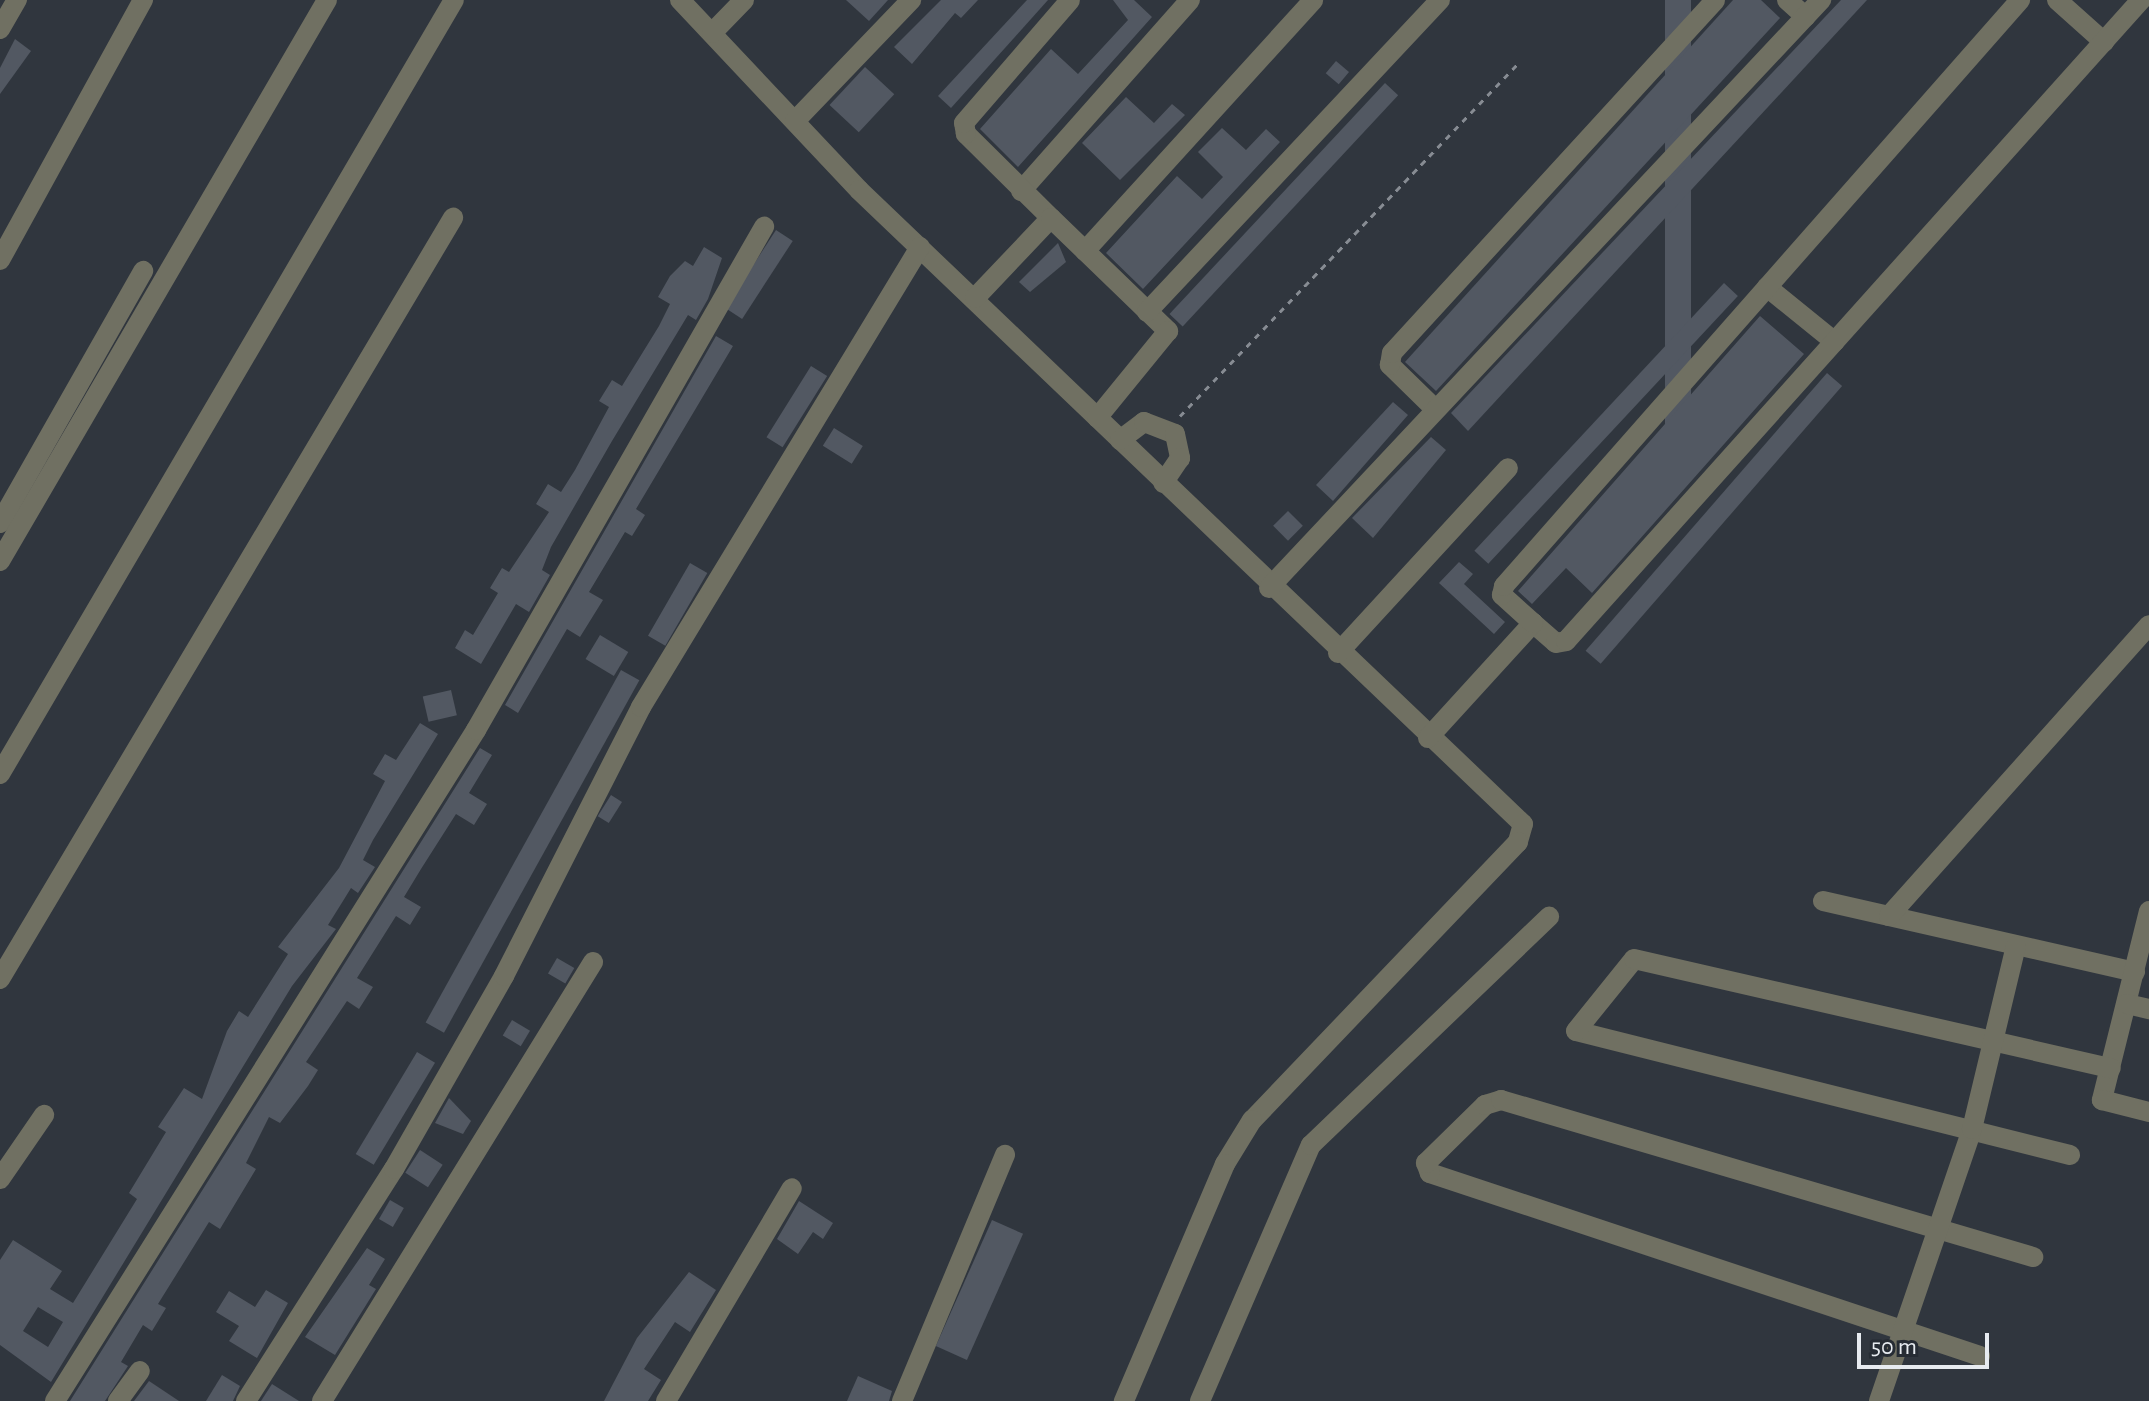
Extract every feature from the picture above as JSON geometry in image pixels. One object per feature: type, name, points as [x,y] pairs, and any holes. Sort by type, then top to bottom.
[{"type":"street","points":[[0,29],[17,0]]},
{"type":"street","points":[[0,260],[143,0]]},
{"type":"street","points":[[0,561],[327,0]]},
{"type":"street","points":[[0,774],[454,0]]},
{"type":"street","points":[[680,0],[920,247],[1269,588],[1428,738],[1516,814],[1523,833],[1252,1120],[1232,1150],[1124,1401]]},
{"type":"street","points":[[712,33],[744,0]]},
{"type":"street","points":[[795,121],[911,0]]},
{"type":"street","points":[[1070,0],[965,119],[966,134],[1169,336],[1097,418]]},
{"type":"street","points":[[1021,191],[1190,0]]},
{"type":"street","points":[[1085,251],[1313,0]]},
{"type":"street","points":[[1147,312],[1440,0]]},
{"type":"street","points":[[1434,408],[1390,365],[1392,353],[1715,0]]},
{"type":"street","points":[[1787,0],[1806,17]]},
{"type":"street","points":[[1269,588],[1434,408],[1821,0]]},
{"type":"street","points":[[2020,0],[1504,586],[1502,595],[1556,643],[1566,641],[2141,0]]},
{"type":"street","points":[[2057,0],[2104,42]]},
{"type":"street","points":[[0,979],[453,218]]},
{"type":"street","points":[[975,298],[1051,218]]},
{"type":"street","points":[[55,1401],[476,730],[764,227]]},
{"type":"street","points":[[246,1401],[394,1169],[504,976],[641,707],[920,247]]},
{"type":"street","points":[[0,523],[143,271]]},
{"type":"street","points":[[1767,287],[1835,342]]},
{"type":"street","points":[[1120,440],[1144,422],[1169,428],[1180,458],[1163,483]]},
{"type":"street","points":[[1338,653],[1508,468]]},
{"type":"street","points":[[1428,738],[1533,623]]},
{"type":"street","points":[[1889,916],[2149,625]]},
{"type":"street","points":[[1823,901],[2135,972]]},
{"type":"street","points":[[2149,911],[2102,1100],[2149,1112]]},
{"type":"street","points":[[1200,1401],[1311,1145],[1549,917]]},
{"type":"street","points":[[1879,1401],[1935,1228],[1972,1129],[2016,946]]},
{"type":"street","points":[[2070,1155],[1576,1031],[1634,959],[2111,1068]]},
{"type":"street","points":[[322,1401],[593,962]]},
{"type":"street","points":[[2127,1004],[2149,1009]]},
{"type":"street","points":[[1980,1356],[1904,1328],[1430,1173],[1426,1163],[1485,1105],[1501,1100],[2033,1257]]},
{"type":"street","points":[[0,1179],[44,1115]]},
{"type":"street","points":[[902,1401],[1005,1155]]},
{"type":"street","points":[[666,1401],[792,1188]]},
{"type":"street","points":[[118,1401],[140,1371]]},
{"type":"path","points":[[1169,428],[1517,64]]},
{"type":"building","points":[[846,0],[888,0],[869,21]]},
{"type":"building","points":[[941,0],[978,0],[961,18],[955,13],[912,64],[894,47]]},
{"type":"building","points":[[1027,0],[1048,0],[951,108],[938,96]]},
{"type":"building","points":[[1113,0],[1134,0],[1152,17],[1018,167],[980,129],[1051,49],[1078,74],[1128,20]]},
{"type":"building","points":[[1665,0],[1691,0],[1691,450],[1665,450]]},
{"type":"building","points":[[1733,0],[1761,0],[1780,18],[1436,391],[1405,362]]},
{"type":"building","points":[[1841,0],[1867,0],[1468,431],[1451,413]]},
{"type":"building","points":[[15,39],[31,51],[0,94],[0,68]]},
{"type":"building","points":[[1336,61],[1349,72],[1339,84],[1326,73]]},
{"type":"building","points":[[865,67],[894,94],[859,132],[830,105]]},
{"type":"building","points":[[1385,83],[1398,95],[1183,326],[1169,314]]},
{"type":"building","points":[[1126,97],[1154,123],[1172,104],[1185,115],[1120,180],[1082,143]]},
{"type":"building","points":[[1222,128],[1246,150],[1266,129],[1280,142],[1143,289],[1106,253],[1177,176],[1202,199],[1223,177],[1198,152]]},
{"type":"building","points":[[776,230],[793,241],[742,319],[725,308]]},
{"type":"building","points":[[1058,243],[1066,262],[1030,292],[1019,282]]},
{"type":"building","points":[[704,247],[722,258],[708,299],[696,320],[688,315],[551,547],[542,570],[550,575],[529,612],[516,604],[481,664],[455,648],[465,630],[473,635],[498,593],[490,588],[502,568],[509,572],[549,512],[536,504],[548,484],[561,492],[575,470],[609,407],[599,401],[612,380],[622,386],[659,326],[670,304],[658,297],[670,276],[685,261],[693,266]]},
{"type":"building","points":[[1724,283],[1738,296],[1488,564],[1474,551]]},
{"type":"building","points":[[1760,316],[1804,354],[1592,593],[1566,568],[1532,604],[1518,591]]},
{"type":"building","points":[[716,336],[733,346],[636,509],[645,515],[632,536],[625,532],[589,592],[603,600],[580,637],[567,629],[518,713],[505,705]]},
{"type":"building","points":[[811,366],[827,376],[783,447],[766,437]]},
{"type":"building","points":[[1827,373],[1842,386],[1601,664],[1586,651]]},
{"type":"building","points":[[1393,402],[1408,415],[1333,501],[1316,485]]},
{"type":"building","points":[[834,428],[863,446],[852,464],[823,446]]},
{"type":"building","points":[[1431,437],[1446,450],[1373,538],[1352,518]]},
{"type":"building","points":[[1288,511],[1303,526],[1288,541],[1273,526]]},
{"type":"building","points":[[1459,562],[1473,574],[1464,584],[1505,622],[1494,634],[1439,583]]},
{"type":"building","points":[[690,563],[707,573],[665,646],[648,636]]},
{"type":"building","points":[[600,635],[628,652],[614,676],[586,659]]},
{"type":"building","points":[[621,670],[639,680],[444,1033],[426,1022]]},
{"type":"building","points":[[451,690],[457,715],[429,722],[423,697]]},
{"type":"building","points":[[420,723],[438,734],[363,860],[375,867],[358,893],[351,888],[328,925],[336,929],[292,986],[51,1382],[0,1345],[0,1260],[13,1240],[62,1271],[50,1289],[73,1303],[137,1199],[129,1193],[166,1132],[158,1127],[184,1088],[202,1099],[227,1031],[239,1011],[248,1017],[288,954],[278,947],[339,868],[385,781],[373,774],[385,754],[396,760]],"holes":[[[38,1307],[63,1322],[48,1347],[23,1331]]]},
{"type":"building","points":[[480,748],[492,755],[469,793],[487,804],[474,825],[456,814],[421,869],[404,897],[421,907],[410,925],[396,916],[357,978],[373,987],[359,1009],[347,1001],[306,1062],[318,1070],[280,1123],[269,1117],[246,1163],[256,1169],[220,1229],[209,1222],[158,1304],[166,1308],[152,1331],[143,1325],[121,1362],[128,1366],[105,1401],[70,1401]]},
{"type":"building","points":[[611,795],[622,802],[609,823],[598,816]]},
{"type":"building","points":[[557,958],[574,968],[565,984],[548,974]]},
{"type":"building","points":[[512,1020],[530,1031],[521,1046],[503,1035]]},
{"type":"building","points":[[417,1052],[435,1063],[374,1165],[356,1154]]},
{"type":"building","points":[[449,1098],[471,1121],[463,1134],[435,1123]]},
{"type":"building","points":[[420,1150],[443,1165],[428,1187],[405,1173]]},
{"type":"building","points":[[390,1200],[404,1208],[393,1227],[379,1219]]},
{"type":"building","points":[[799,1201],[833,1223],[823,1239],[813,1232],[798,1254],[777,1239]]},
{"type":"building","points":[[992,1220],[1023,1234],[967,1360],[936,1346]]},
{"type":"building","points":[[367,1248],[385,1259],[369,1285],[376,1289],[335,1355],[305,1337]]},
{"type":"building","points":[[689,1272],[716,1290],[690,1332],[675,1322],[644,1369],[661,1380],[648,1401],[604,1401],[637,1338]]},
{"type":"building","points":[[266,1290],[288,1303],[257,1358],[229,1341],[239,1326],[216,1312],[229,1291],[255,1307]]},
{"type":"building","points":[[222,1375],[240,1386],[233,1401],[206,1401]]},
{"type":"building","points":[[858,1376],[892,1391],[889,1401],[847,1401]]},
{"type":"building","points":[[149,1381],[179,1401],[134,1401]]},
{"type":"building","points":[[272,1384],[299,1401],[261,1401]]}]
